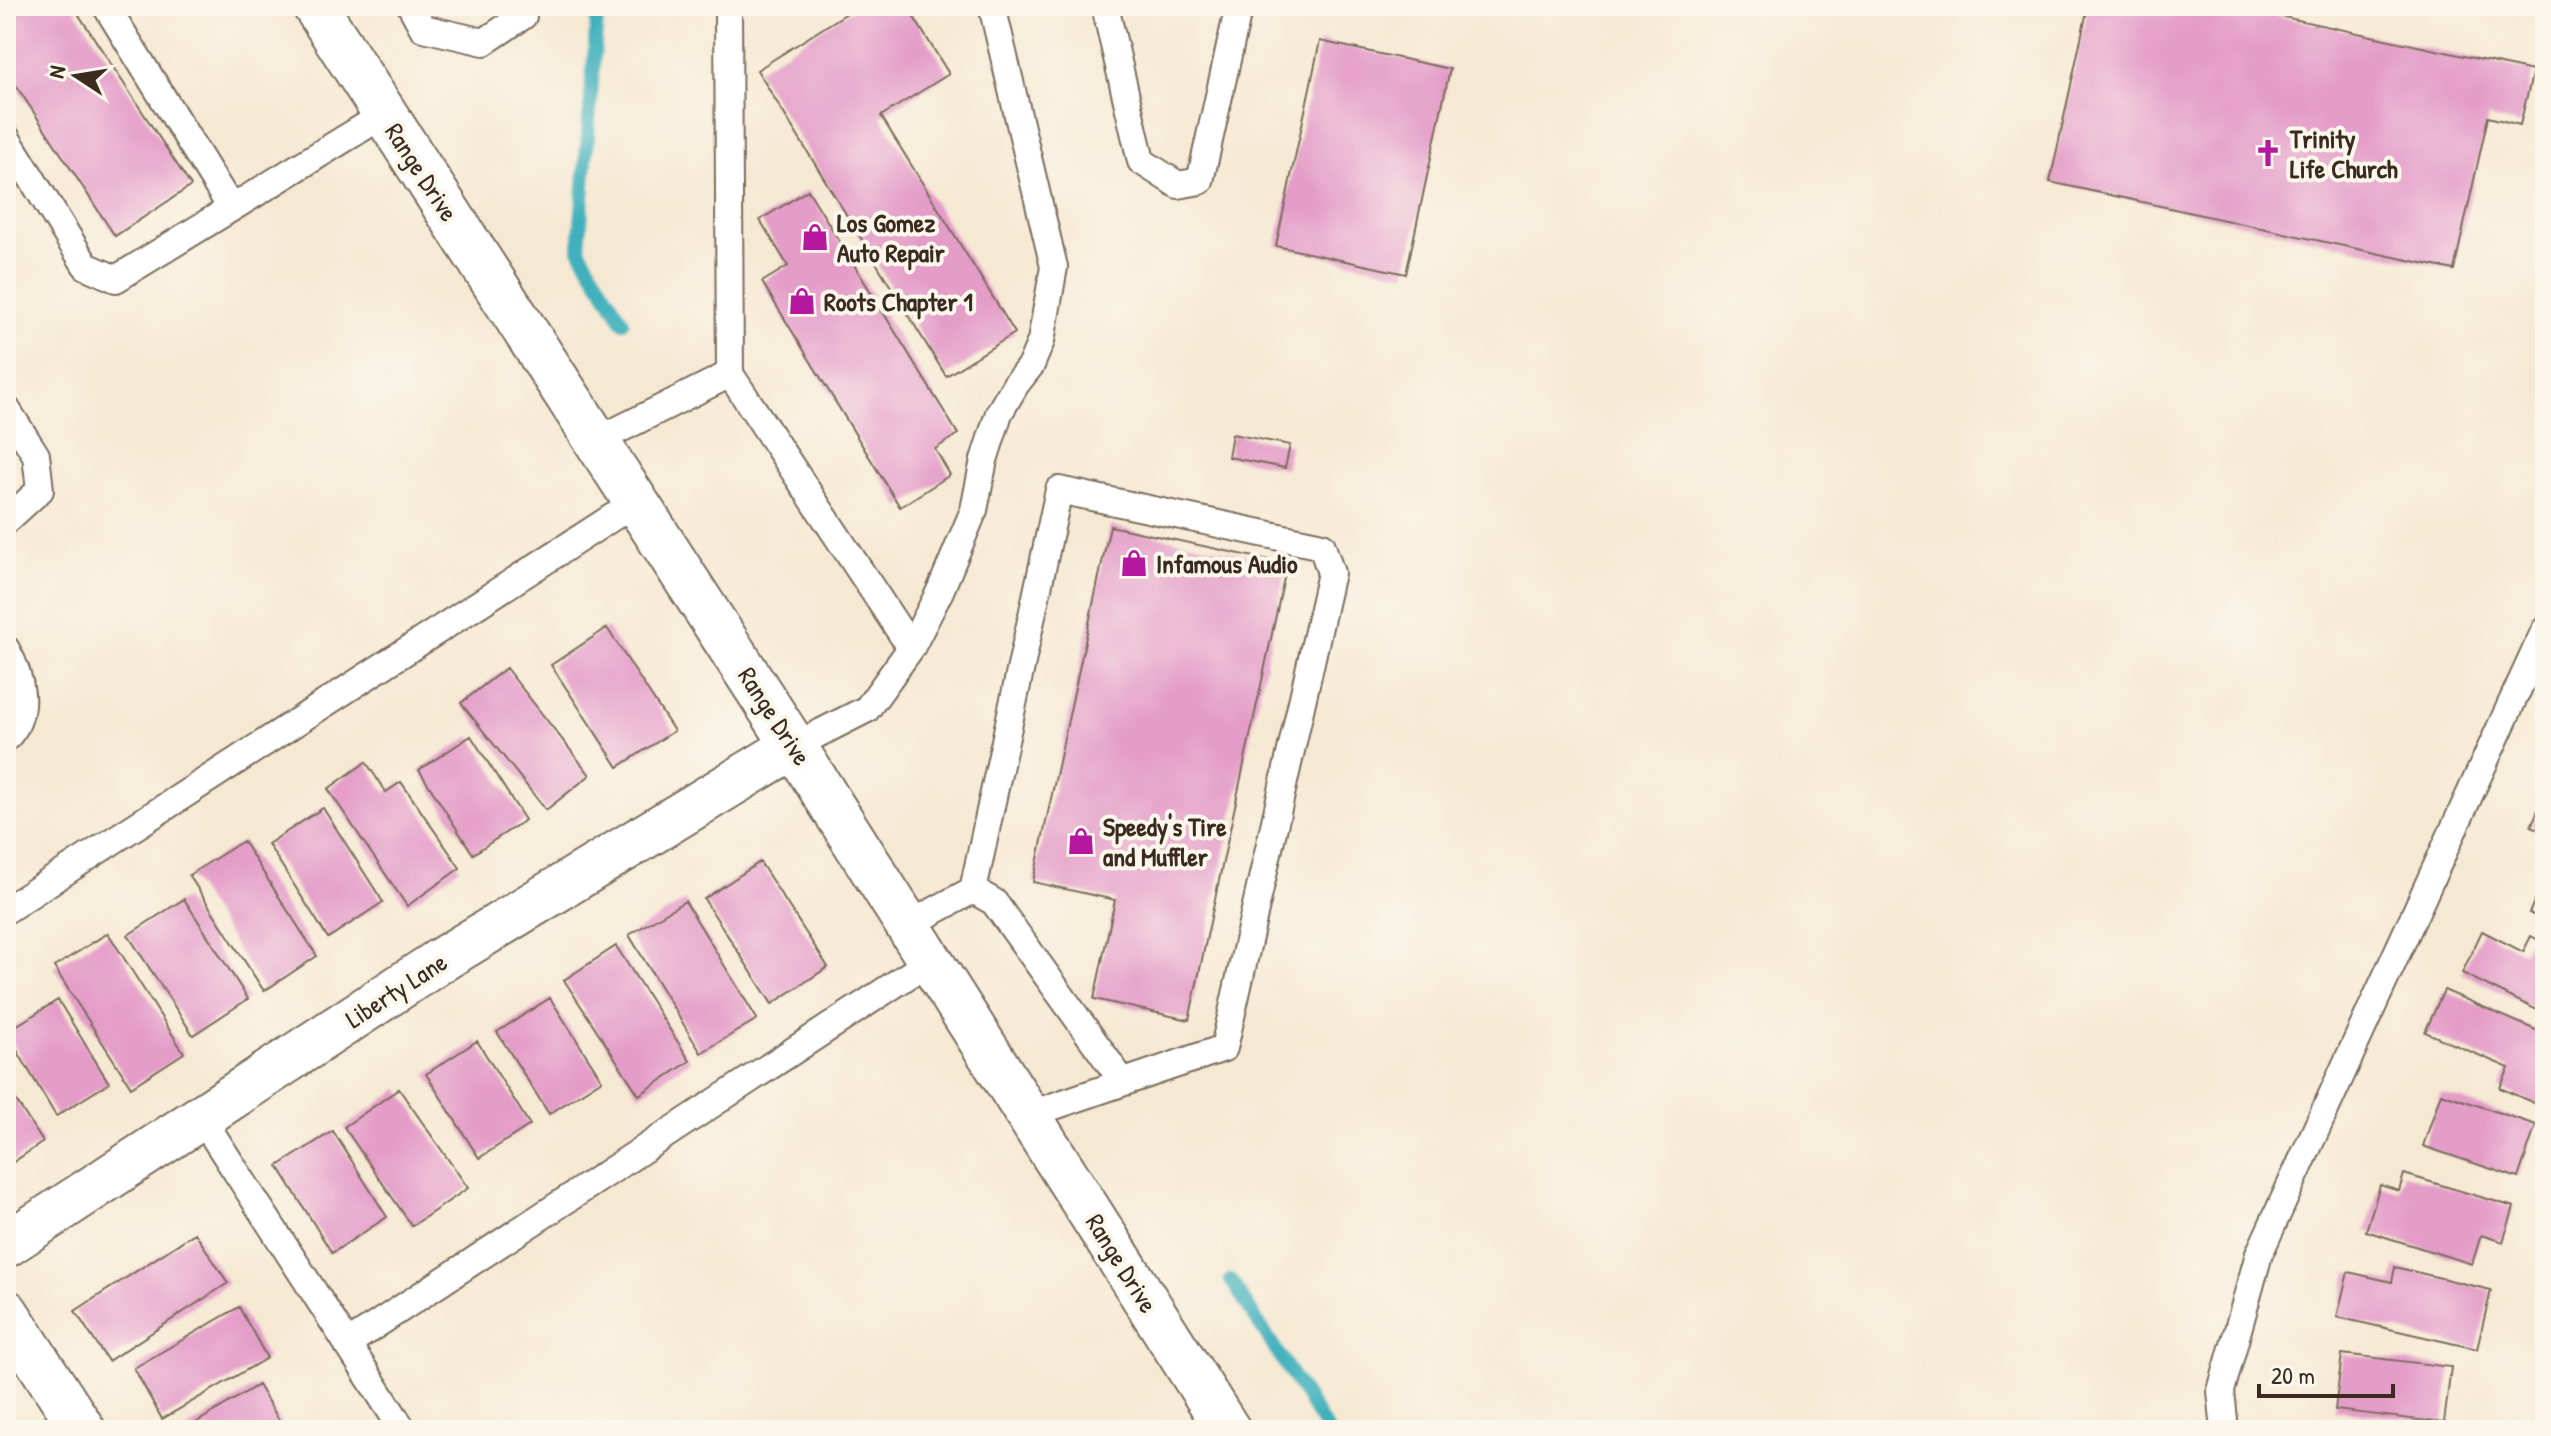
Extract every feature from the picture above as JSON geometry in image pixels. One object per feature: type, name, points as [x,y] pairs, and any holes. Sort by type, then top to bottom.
[{"type":"street","name":"Range Drive","points":[[315,6],[794,746],[1228,1430]]},
{"type":"street","name":"Liberty Lane","points":[[6,1245],[441,960],[794,746]]},
{"type":"street","points":[[6,1312],[83,1430]]},
{"type":"lane","points":[[106,6],[231,208]]},
{"type":"lane","points":[[411,6],[423,28],[484,42],[523,16],[523,6]]},
{"type":"lane","points":[[728,6],[730,374],[911,648]]},
{"type":"lane","points":[[794,746],[867,709],[911,648],[940,591],[974,510],[984,460],[999,413],[1031,365],[1041,341],[1054,267],[992,6]]},
{"type":"lane","points":[[1105,6],[1141,161],[1178,185],[1200,181],[1239,6]]},
{"type":"lane","points":[[6,137],[86,266],[116,279],[385,114]]},
{"type":"lane","points":[[596,441],[730,374]]},
{"type":"lane","points":[[6,408],[36,455],[40,490],[6,521]]},
{"type":"lane","points":[[908,925],[973,890],[1059,490],[1322,546],[1331,573],[1224,1048],[1028,1115]]},
{"type":"lane","points":[[6,910],[636,502]]},
{"type":"lane","points":[[2225,1430],[2221,1391],[2259,1254],[2545,630]]},
{"type":"lane","points":[[6,649],[17,669],[22,697],[13,731],[6,738]]},
{"type":"lane","points":[[973,890],[994,902],[1123,1082]]},
{"type":"lane","points":[[347,1344],[930,961]]},
{"type":"lane","points":[[201,1117],[403,1430]]},
{"type":"building","points":[[8,6],[73,6],[191,186],[115,236],[6,70]]},
{"type":"building","points":[[858,6],[907,6],[949,74],[881,116],[1015,333],[946,376],[757,70]]},
{"type":"building","name":"Trinity Life Church","points":[[2088,6],[2233,6],[2533,71],[2520,125],[2488,117],[2454,270],[2050,182]]},
{"type":"building","points":[[1320,41],[1450,69],[1406,274],[1276,246]]},
{"type":"building","points":[[808,190],[958,434],[935,449],[950,475],[900,507],[762,282],[788,266],[760,220]]},
{"type":"building","points":[[1232,434],[1290,445],[1285,468],[1228,457]]},
{"type":"building","points":[[1110,526],[1287,564],[1189,1020],[1094,999],[1115,900],[1033,882]]},
{"type":"building","points":[[607,628],[674,731],[618,767],[551,665]]},
{"type":"building","points":[[506,668],[590,775],[546,810],[461,703]]},
{"type":"building","points":[[471,736],[525,820],[473,854],[419,770]]},
{"type":"building","points":[[366,762],[386,792],[401,782],[460,868],[407,906],[328,789]]},
{"type":"building","points":[[2545,795],[2545,833],[2531,826]]},
{"type":"building","points":[[323,808],[383,902],[328,938],[268,844]]},
{"type":"building","points":[[243,841],[317,956],[264,991],[189,875]]},
{"type":"building","points":[[760,862],[828,967],[772,1004],[704,899]]},
{"type":"building","points":[[2545,878],[2545,921],[2529,913]]},
{"type":"building","points":[[184,899],[248,999],[193,1035],[128,935]]},
{"type":"building","points":[[685,901],[757,1019],[701,1053],[629,935]]},
{"type":"building","points":[[2482,931],[2523,952],[2531,936],[2545,943],[2545,1014],[2462,973]]},
{"type":"building","points":[[108,933],[184,1053],[131,1087],[54,967]]},
{"type":"building","points":[[616,946],[690,1061],[639,1095],[564,980]]},
{"type":"building","points":[[2444,990],[2545,1034],[2545,1108],[2500,1088],[2509,1068],[2425,1032]]},
{"type":"building","points":[[550,998],[602,1080],[549,1114],[497,1032]]},
{"type":"building","points":[[58,1000],[109,1083],[56,1116],[6,1032]]},
{"type":"building","points":[[477,1041],[530,1125],[479,1158],[426,1074]]},
{"type":"building","points":[[6,1085],[43,1142],[6,1167]]},
{"type":"building","points":[[399,1089],[468,1188],[412,1226],[344,1127]]},
{"type":"building","points":[[2441,1093],[2536,1125],[2518,1178],[2423,1146]]},
{"type":"building","points":[[333,1131],[387,1217],[332,1253],[278,1166]]},
{"type":"building","points":[[2404,1174],[2514,1207],[2503,1242],[2481,1235],[2472,1264],[2366,1231],[2380,1185],[2399,1191]]},
{"type":"building","points":[[195,1233],[228,1283],[108,1361],[75,1311]]},
{"type":"building","points":[[2395,1267],[2491,1290],[2477,1349],[2337,1317],[2348,1272],[2392,1282]]},
{"type":"building","points":[[239,1307],[267,1358],[162,1419],[134,1368]]},
{"type":"building","points":[[2342,1354],[2451,1367],[2444,1423],[2335,1410]]},
{"type":"building","points":[[258,1385],[285,1430],[184,1430]]},
{"type":"waterway","points":[[598,6],[579,249],[623,322]]},
{"type":"waterway","points":[[1231,1280],[1327,1430]]},
{"type":"place","name":"Trinity Life Church","points":[[2268,153]]},
{"type":"place","name":"Los Gomez Auto Repair","points":[[815,237]]},
{"type":"place","name":"Roots Chapter 1","points":[[802,301]]},
{"type":"place","name":"Infamous Audio","points":[[1134,563]]},
{"type":"place","name":"Speedy's Tire and Muffler","points":[[1081,841]]}]
